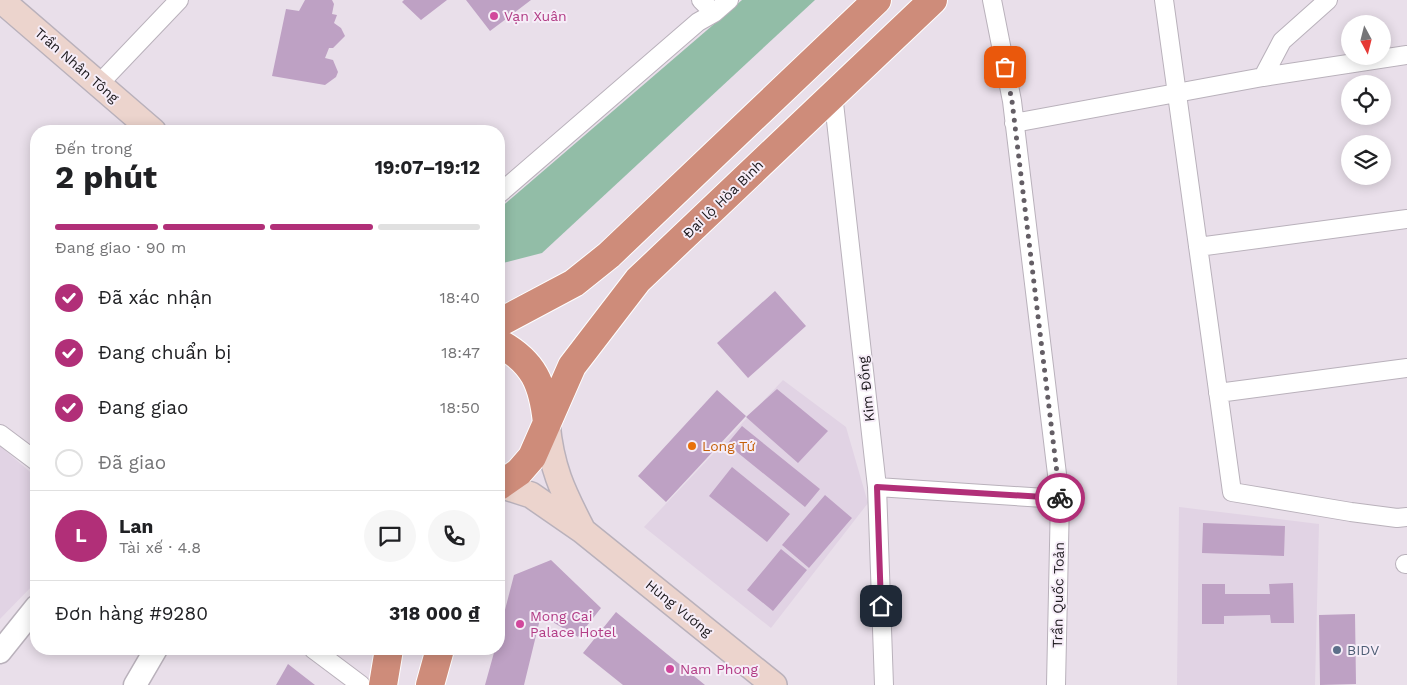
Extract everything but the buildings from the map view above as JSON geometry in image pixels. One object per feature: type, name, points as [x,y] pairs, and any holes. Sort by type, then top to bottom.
[{"type":"highway","points":[[505,320],[574,283],[609,255],[877,0]]},
{"type":"highway","name":"Đại lộ Hòa Bình","points":[[505,483],[532,457],[572,366],[638,280],[932,0]]},
{"type":"highway","points":[[505,347],[520,356],[535,375],[544,397],[547,423]]},
{"type":"highway","points":[[383,685],[388,655]]},
{"type":"highway","points":[[430,685],[438,655]]},
{"type":"main road","name":"Trần Nhân Tông","points":[[1,0],[146,125]]},
{"type":"main road","points":[[547,423],[549,451],[559,484],[583,531]]},
{"type":"main road","name":"Hùng Vương","points":[[505,489],[531,495],[583,531],[774,685]]},
{"type":"street","points":[[99,84],[179,0]]},
{"type":"street","points":[[701,0],[714,13]]},
{"type":"street","points":[[505,189],[698,22],[714,13],[729,0]]},
{"type":"street","name":"Trần Quốc Toản","points":[[992,0],[1014,123],[1060,499],[1056,685]]},
{"type":"street","points":[[1164,0],[1232,492],[1351,512],[1397,518],[1407,517]]},
{"type":"street","points":[[1263,77],[1282,41],[1328,0]]},
{"type":"street","points":[[1014,123],[1263,77],[1407,55]]},
{"type":"street","name":"Kim Đồng","points":[[833,94],[877,487],[884,685]]},
{"type":"street","points":[[1198,247],[1407,219]]},
{"type":"street","points":[[1218,393],[1407,368]]},
{"type":"street","points":[[0,434],[30,456]]},
{"type":"street","points":[[877,487],[1060,499]]},
{"type":"street","points":[[0,652],[30,614]]},
{"type":"street","points":[[135,685],[152,655]]},
{"type":"street","points":[[321,655],[361,685]]},
{"type":"shaded area","points":[[783,380],[846,427],[868,503],[771,628],[644,527]]},
{"type":"shaded area","points":[[0,446],[30,472],[30,588],[0,619]]},
{"type":"shaded area","points":[[1179,507],[1319,524],[1315,685],[1177,685]]},
{"type":"green space","points":[[742,0],[815,0],[542,253],[505,262],[505,204]]},
{"type":"way so far","points":[[1005,67],[1012,101],[1060,498]]},
{"type":"place","name":"Vạn Xuân","points":[[494,16]]},
{"type":"place","name":"Long Tứ","points":[[692,446]]},
{"type":"place","name":"Mong Cai Palace Hotel","points":[[520,624]]},
{"type":"place","name":"BIDV","points":[[1337,650]]},
{"type":"place","name":"Nam Phong","points":[[670,669]]},
{"type":"route","points":[[881,606],[877,487],[1060,498]]}]
